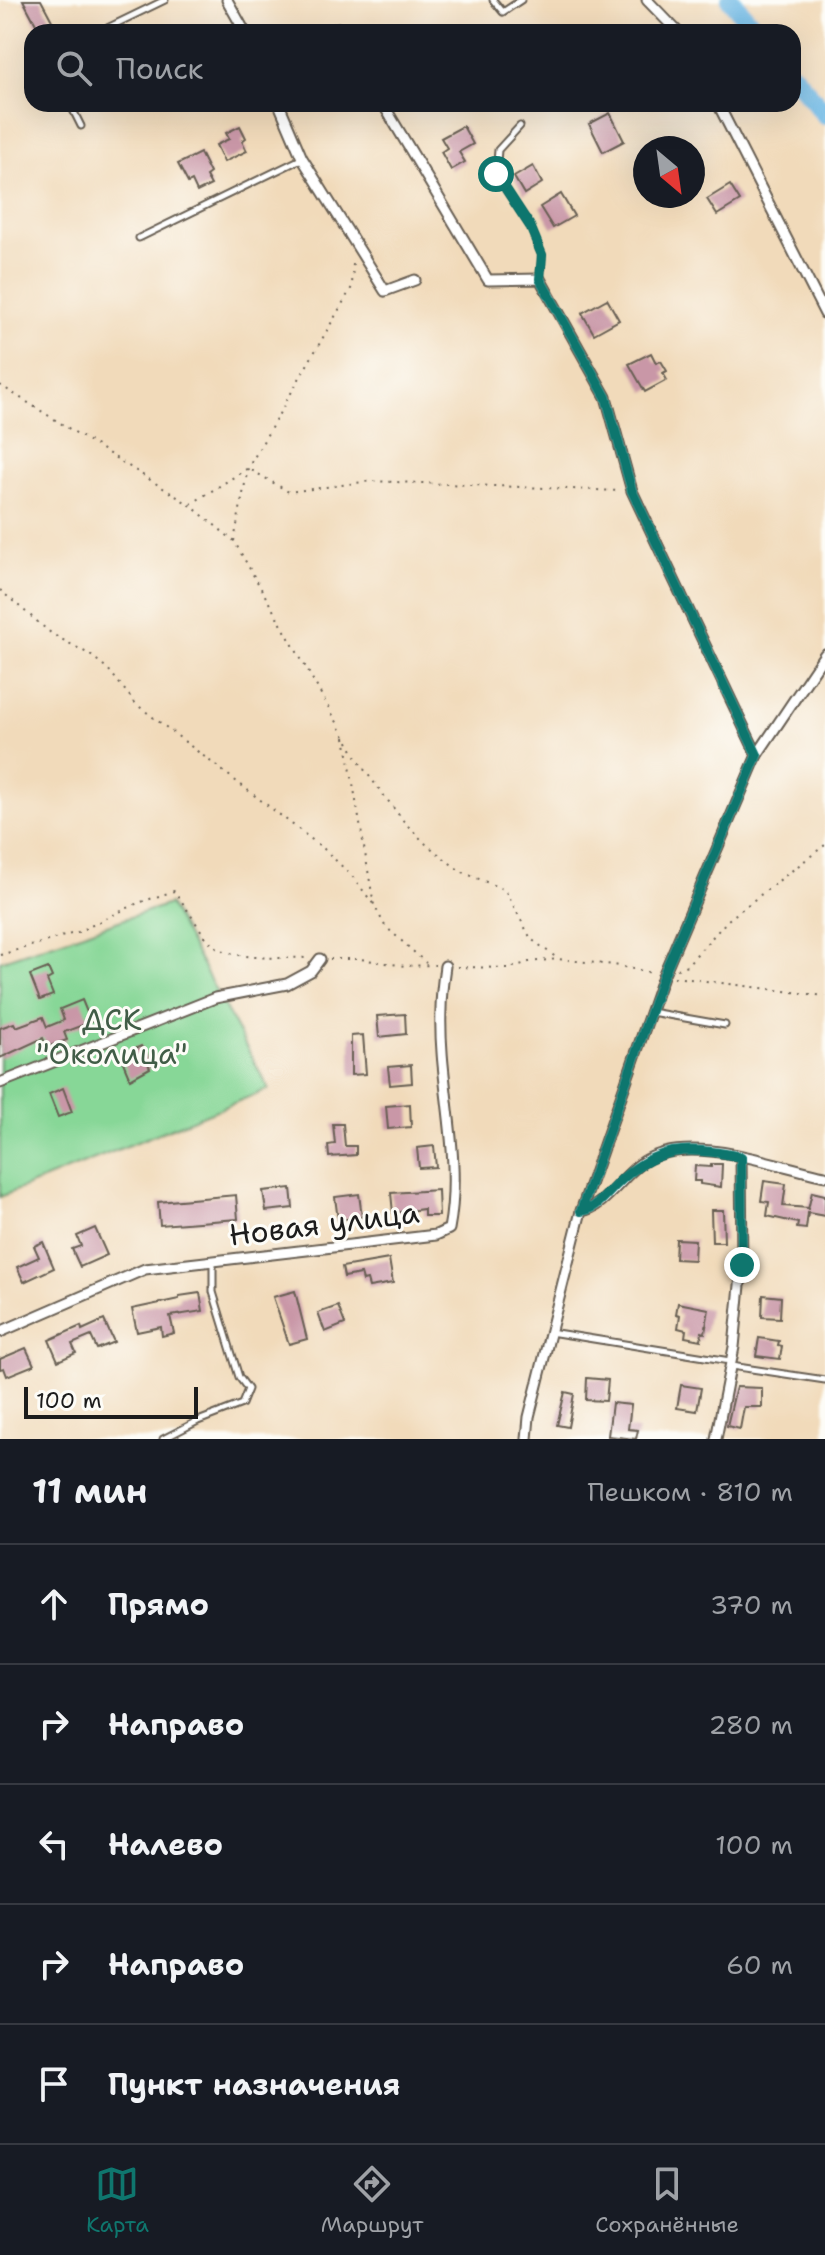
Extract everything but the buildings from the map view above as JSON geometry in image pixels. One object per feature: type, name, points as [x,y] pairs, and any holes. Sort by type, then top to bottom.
[{"type":"street","points":[[227,0],[240,24]]},
{"type":"street","points":[[647,0],[670,24]]},
{"type":"street","points":[[282,112],[302,158],[385,291],[415,280]]},
{"type":"street","points":[[388,112],[488,280],[540,279],[606,397],[632,491],[757,755]]},
{"type":"street","points":[[722,112],[825,314]]},
{"type":"street","points":[[527,1439],[529,1417],[581,1211],[663,976],[757,755],[825,654]]},
{"type":"street","points":[[0,1083],[215,998],[287,984],[311,971],[320,959]]},
{"type":"street","name":"Новая улица","points":[[0,1332],[145,1269],[436,1235],[449,1229],[452,1216],[452,1152],[440,1010],[445,966]]},
{"type":"street","points":[[581,1211],[592,1210],[626,1174],[658,1154],[716,1151],[825,1176]]},
{"type":"street","points":[[716,1439],[731,1363],[742,1265],[741,1157]]},
{"type":"lane","points":[[116,24],[165,0]]},
{"type":"lane","points":[[493,0],[503,12],[521,0]]},
{"type":"lane","points":[[74,112],[81,126]]},
{"type":"lane","points":[[520,126],[498,150],[496,174],[530,226],[542,255],[540,279]]},
{"type":"lane","points":[[139,238],[302,158]]},
{"type":"lane","points":[[650,1012],[725,1025]]},
{"type":"lane","points":[[163,1439],[242,1404],[248,1389],[239,1377],[213,1292],[213,1261]]},
{"type":"lane","points":[[550,1332],[825,1380]]},
{"type":"path","points":[[234,541],[248,468],[352,287],[353,240]]},
{"type":"path","points":[[0,385],[190,505],[234,541],[363,768],[405,823],[460,871],[505,890],[531,939],[558,959]]},
{"type":"path","points":[[248,468],[289,492],[371,481],[632,491]]},
{"type":"path","points":[[190,505],[248,468]]},
{"type":"path","points":[[0,590],[52,634],[89,654],[108,669],[136,704],[324,849],[353,877],[385,926],[427,964]]},
{"type":"path","points":[[344,732],[374,905]]},
{"type":"path","points":[[663,976],[687,965],[728,920],[825,845]]},
{"type":"path","points":[[663,976],[825,996]]},
{"type":"green space","name":"ДСК \"Околица\"","points":[[169,904],[269,1089],[0,1197],[0,961]]},
{"type":"waterway","points":[[731,0],[750,24]]},
{"type":"waterway","points":[[801,85],[825,114]]},
{"type":"route","points":[[496,174],[530,226],[542,255],[540,279],[606,397],[632,491],[757,755],[663,976],[581,1211],[592,1210],[626,1174],[658,1154],[690,1150],[716,1151],[741,1157],[742,1265]]}]
